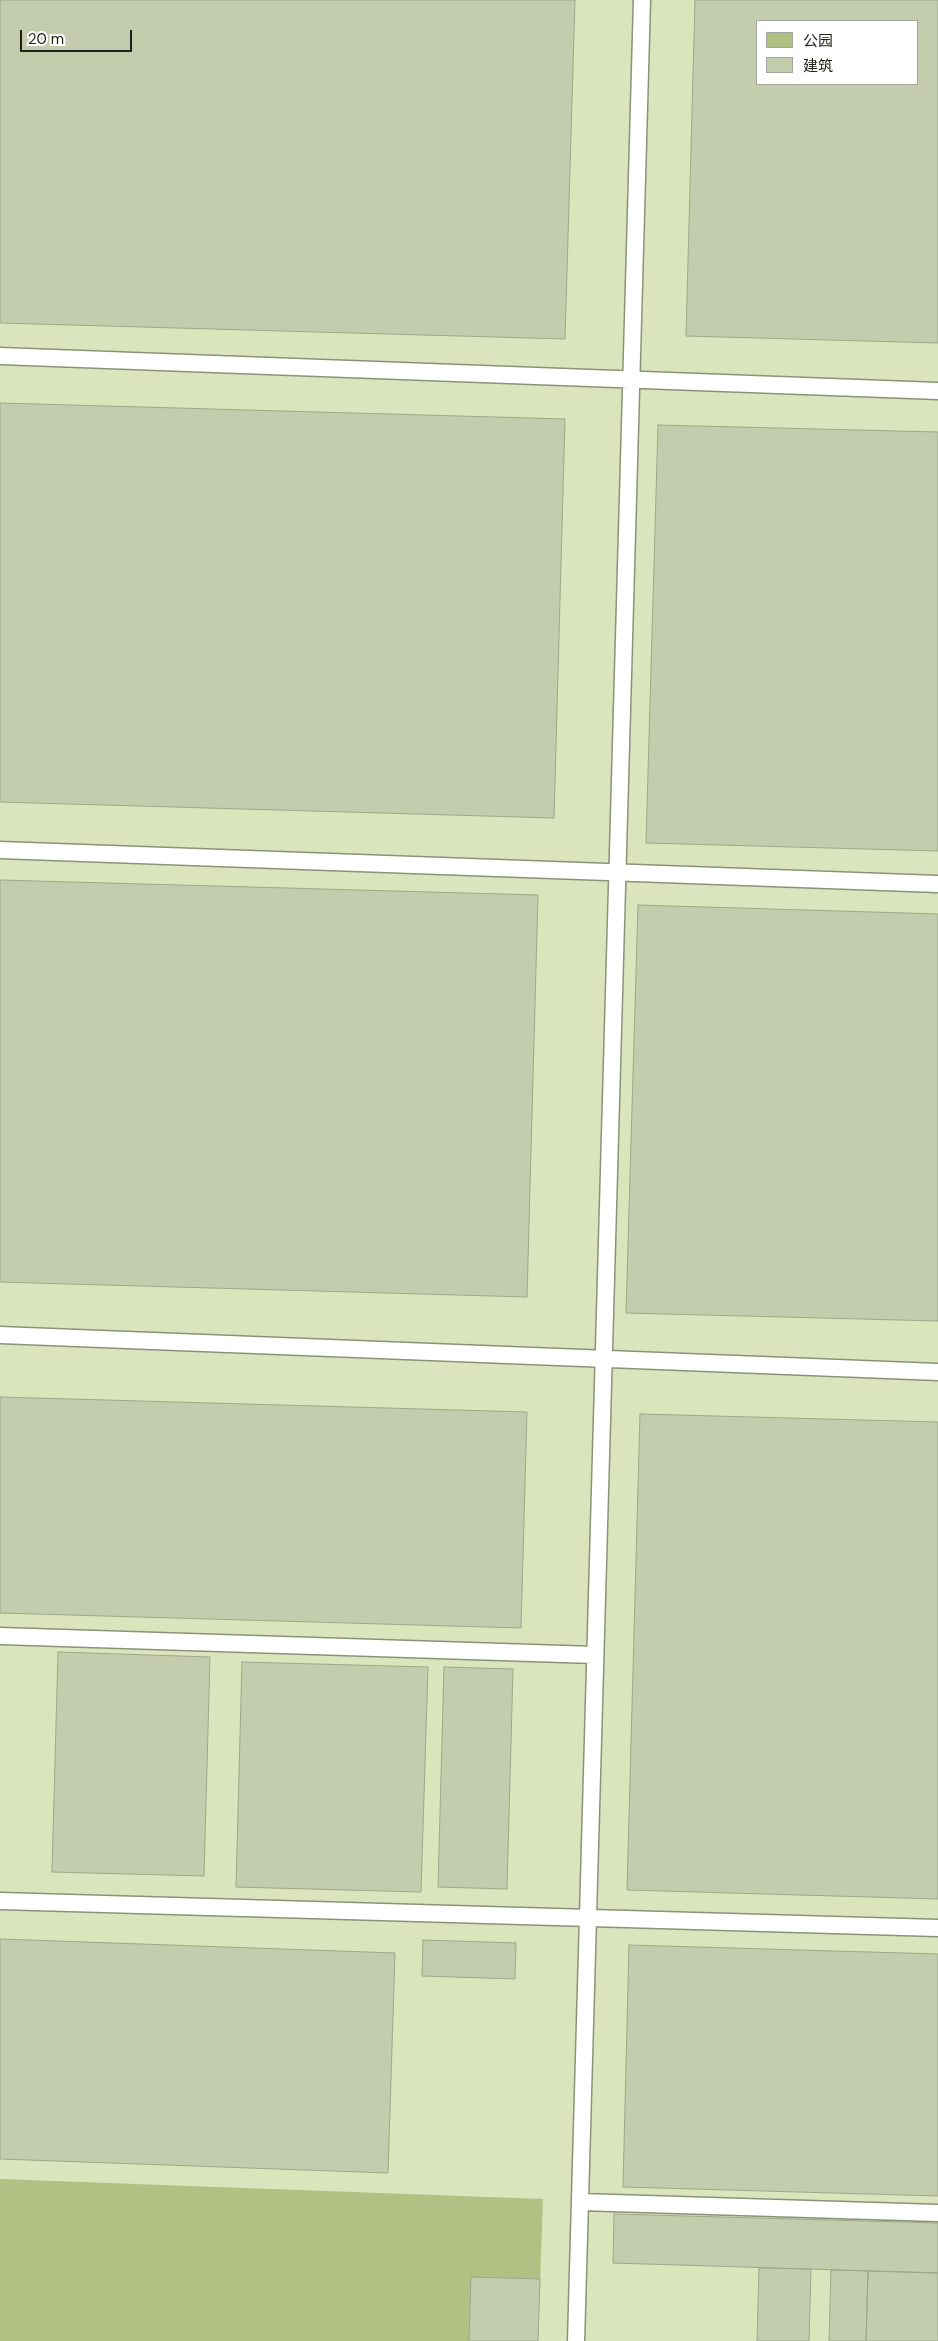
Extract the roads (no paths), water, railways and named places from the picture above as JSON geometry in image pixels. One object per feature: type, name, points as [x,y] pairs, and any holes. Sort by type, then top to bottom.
[{"type":"lane","points":[[576,2341],[642,0]]},
{"type":"lane","points":[[0,356],[938,391]]},
{"type":"lane","points":[[0,850],[938,884]]},
{"type":"lane","points":[[0,1336],[938,1372]]},
{"type":"lane","points":[[0,1636],[595,1655]]},
{"type":"lane","points":[[0,1901],[938,1928]]},
{"type":"lane","points":[[580,2202],[938,2213]]}]
